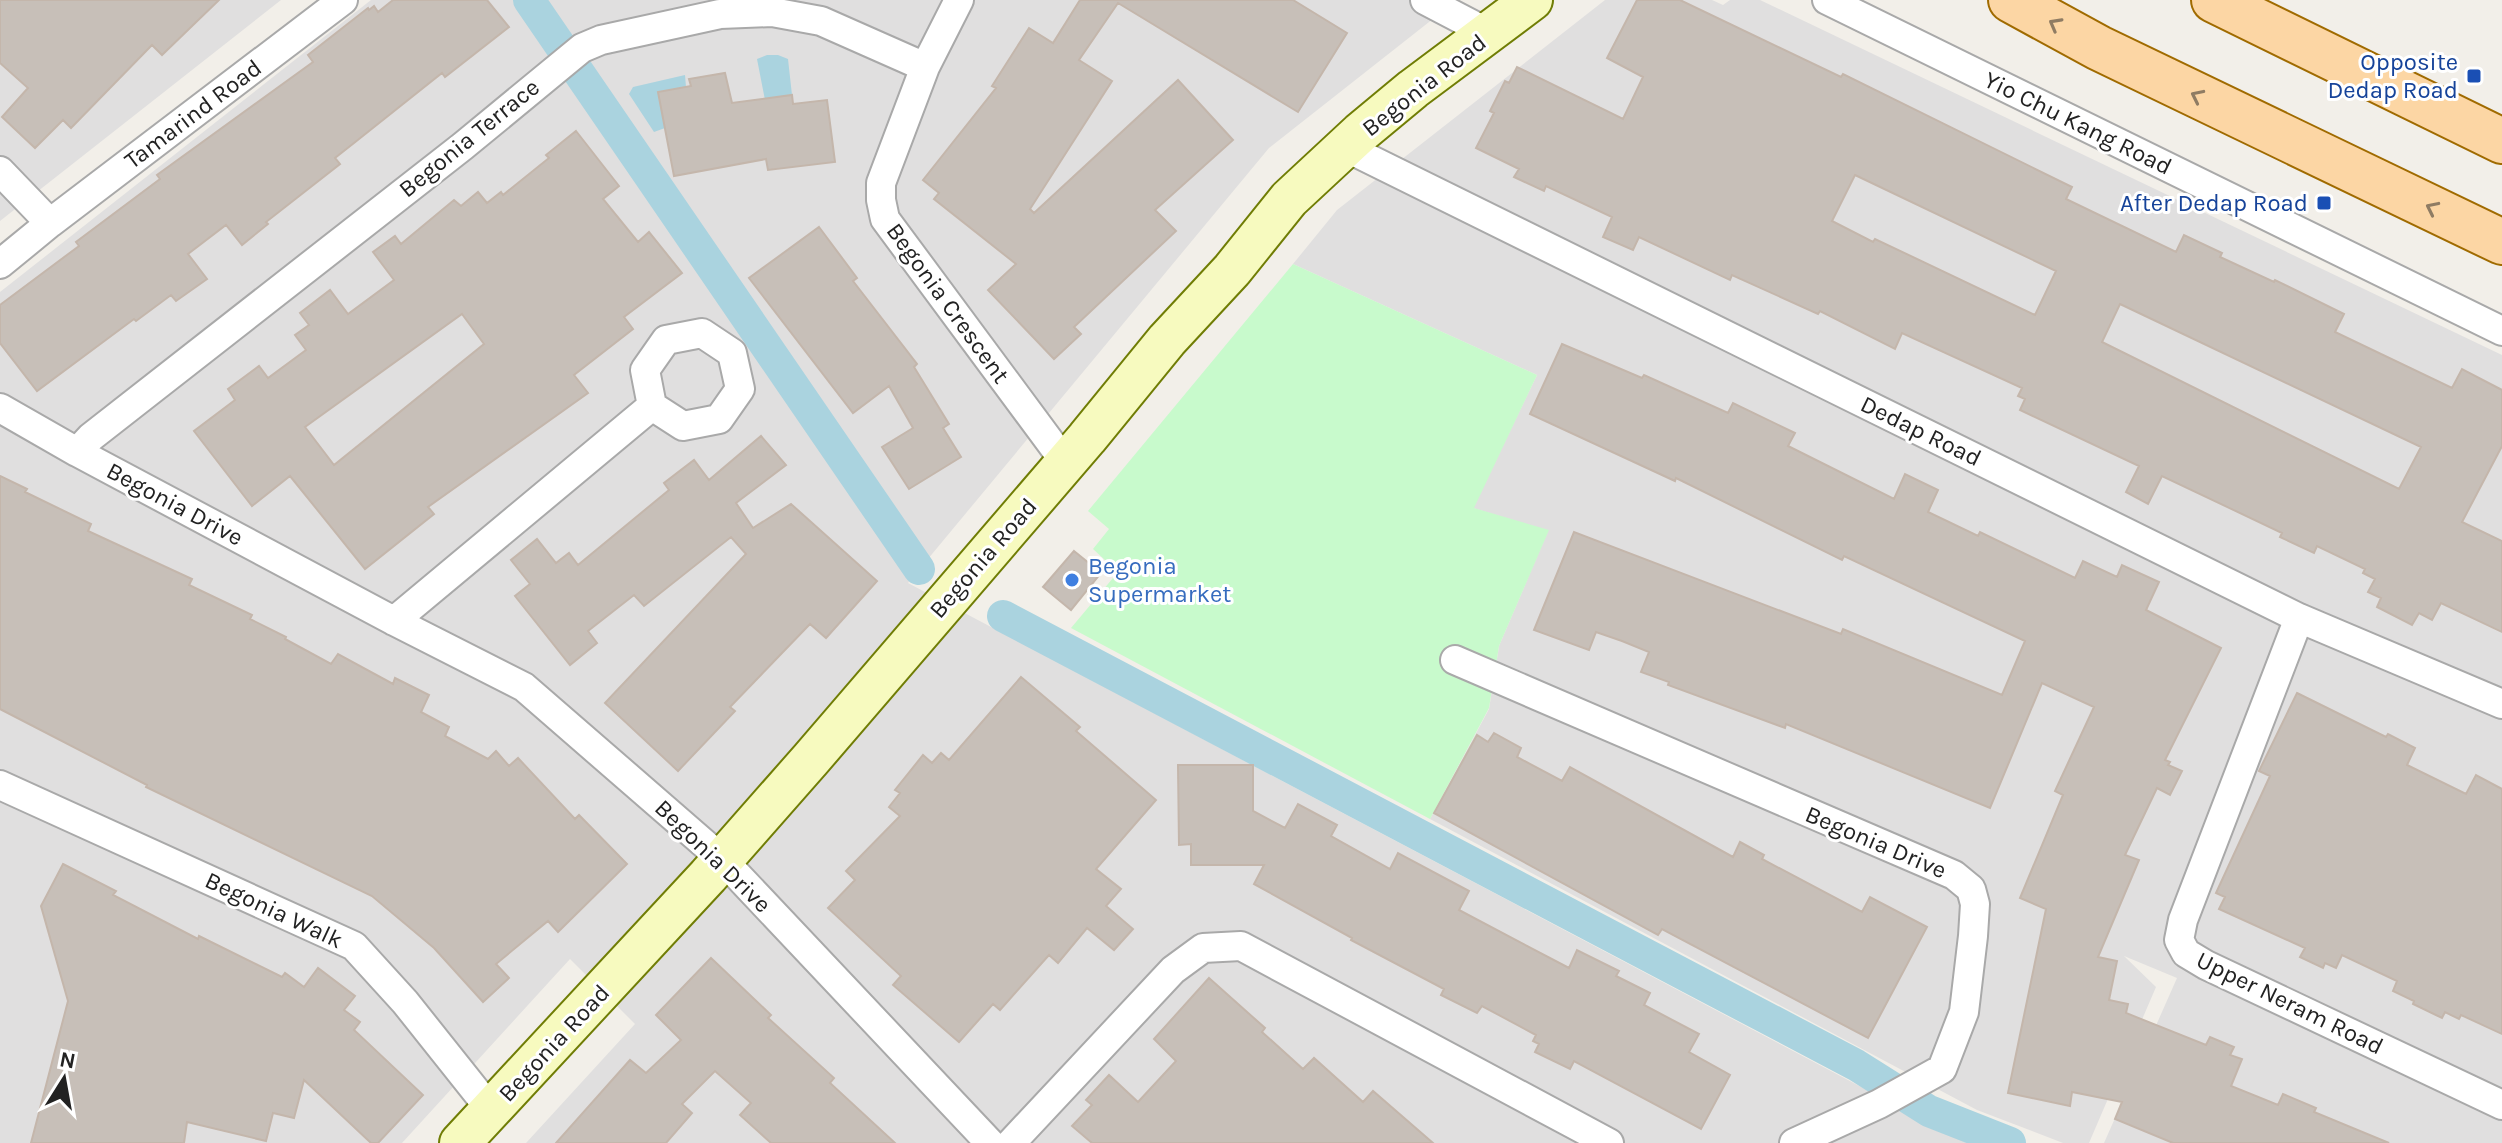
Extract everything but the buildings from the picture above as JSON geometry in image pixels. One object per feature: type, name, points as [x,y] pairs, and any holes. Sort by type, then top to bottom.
[{"type":"main road","points":[[2011,0],[2099,48],[2502,242]]},
{"type":"main road","points":[[2214,0],[2502,141]]},
{"type":"street","name":"Begonia Crescent","points":[[959,0],[925,67],[881,183],[885,219],[1065,462]]},
{"type":"street","points":[[1425,0],[1490,34]]},
{"type":"street","name":"Begonia Road","points":[[460,1143],[722,859],[1167,340],[1232,270],[1289,199],[1413,89],[1532,0]]},
{"type":"street","name":"Yio Chu Kang Road","points":[[1827,0],[2502,331]]},
{"type":"street","name":"Tamarind Road","points":[[0,264],[337,2]]},
{"type":"street","name":"Begonia Terrace","points":[[77,452],[91,437],[463,146],[582,48],[601,40],[720,14],[772,12],[821,21],[925,67]]},
{"type":"street","name":"Dedap Road","points":[[1345,147],[2299,618],[2502,704]]},
{"type":"street","points":[[0,171],[50,223]]},
{"type":"street","points":[[394,621],[652,406]]},
{"type":"street","name":"Begonia Drive","points":[[0,408],[394,621],[524,687],[722,859],[990,1143]]},
{"type":"street","name":"Upper Neram Road","points":[[2299,618],[2183,920],[2179,940],[2186,953],[2206,965],[2502,1105]]},
{"type":"street","name":"Begonia Drive","points":[[1455,660],[1939,868],[1971,889],[1975,904],[1964,1012],[1942,1069],[1879,1104],[1794,1143]]},
{"type":"street","name":"Begonia Walk","points":[[0,785],[354,946],[405,1002],[491,1110]]},
{"type":"street","points":[[1011,1143],[1173,970],[1203,948],[1241,946],[1609,1143]]},
{"type":"shaded area","points":[[0,0],[281,0],[0,221]]},
{"type":"shaded area","points":[[371,0],[1457,0],[1269,148],[908,583],[1967,1143],[526,1143],[635,1024],[570,959],[402,1143],[0,1143],[0,292]]},
{"type":"shaded area","points":[[1605,0],[1712,0],[1723,5],[1730,0],[1760,0],[2502,355],[2502,1143],[2104,1143],[2177,978],[2124,956],[2156,987],[2089,1143],[2063,1143],[1977,1110],[1430,819],[1489,709],[1499,646],[1548,531],[1473,508],[1537,375],[1293,264],[1337,210]]},
{"type":"green space","points":[[1293,264],[1537,375],[1474,508],[1549,530],[1499,646],[1489,708],[1430,819],[1071,628],[1118,572],[1093,549],[1109,529],[1088,511]]},
{"type":"water","points":[[767,55],[788,59],[792,95],[765,100],[757,59]]},
{"type":"water","points":[[685,75],[686,87],[658,92],[665,128],[654,132],[629,94],[633,87]]},
{"type":"waterway","points":[[529,0],[919,569]]},
{"type":"waterway","points":[[1003,616],[1856,1065],[1929,1111],[2010,1143]]},
{"type":"place","name":"Opposite Dedap Road","points":[[2474,76]]},
{"type":"place","name":"After Dedap Road","points":[[2324,203]]},
{"type":"place","name":"Begonia Supermarket","points":[[1072,580]]}]
